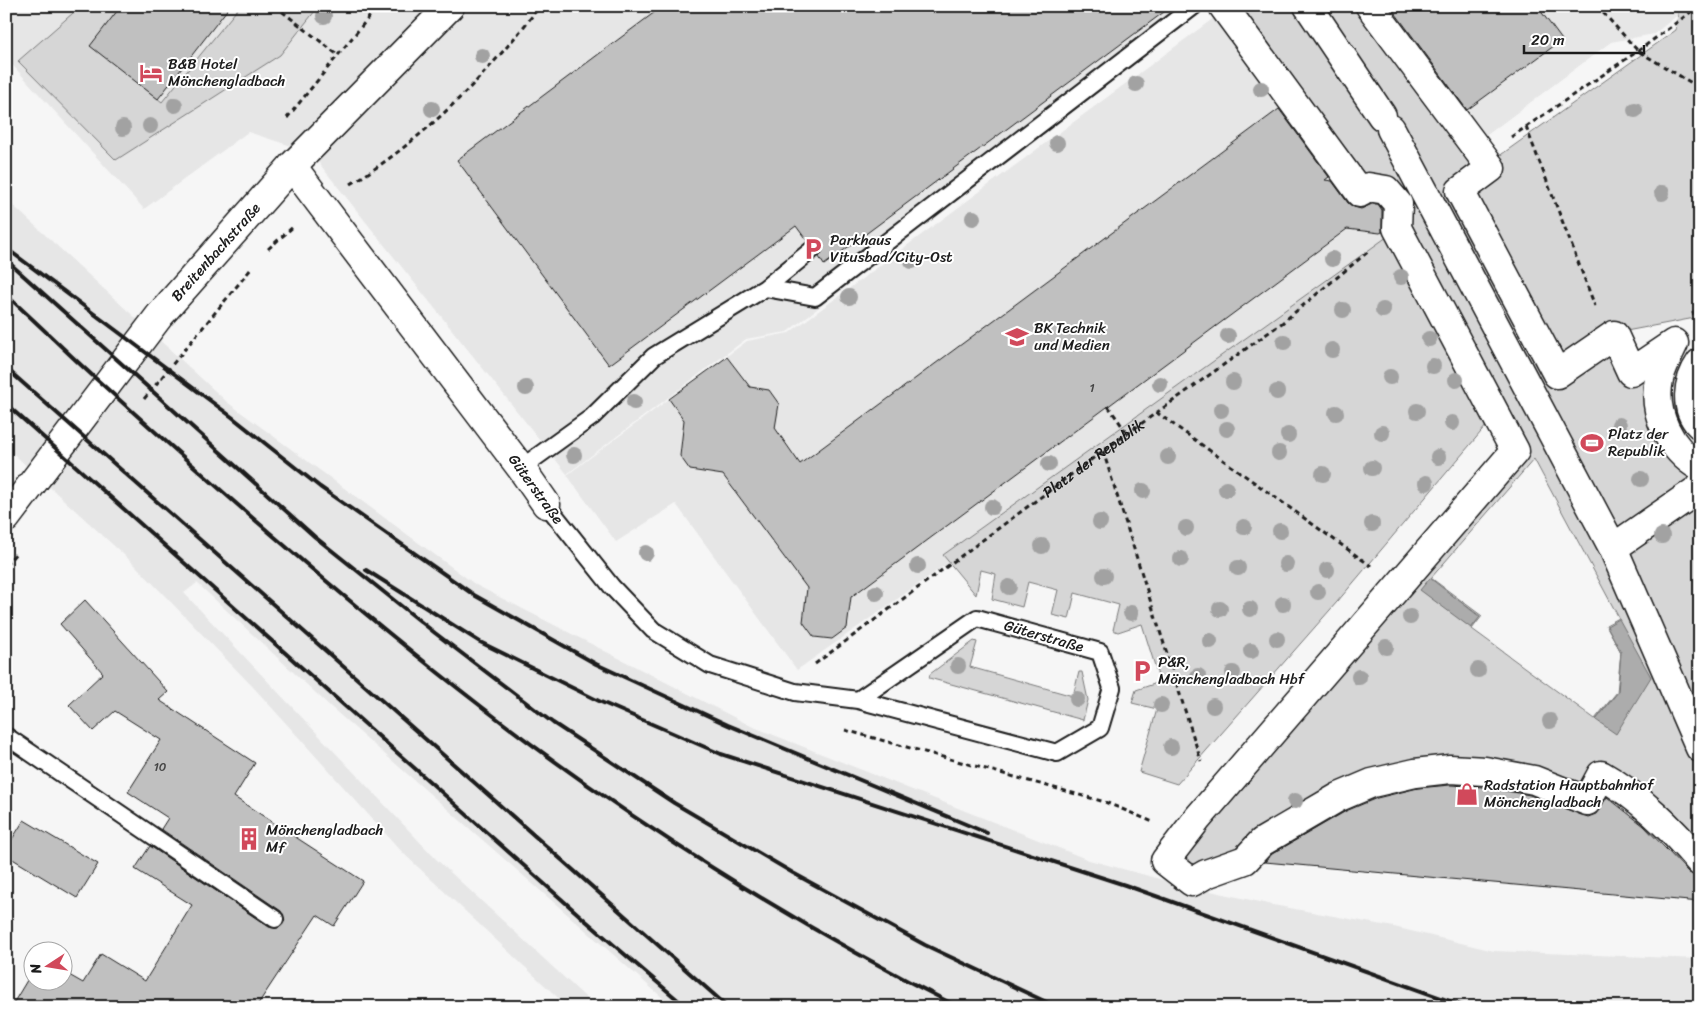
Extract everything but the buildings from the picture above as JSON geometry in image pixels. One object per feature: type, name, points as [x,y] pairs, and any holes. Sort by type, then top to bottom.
[{"type":"street","name":"Breitenbachstraße","points":[[6,518],[160,315],[292,166],[450,6]]},
{"type":"street","points":[[1223,6],[1360,192],[1368,187],[1386,190],[1398,204],[1397,228],[1515,451],[1198,818],[1165,861],[1192,882],[1206,874],[1245,860],[1262,842],[1339,797],[1372,783],[1415,773],[1450,768],[1485,771],[1534,780],[1587,802],[1601,775],[1628,791],[1678,836],[1700,862]]},
{"type":"street","points":[[1308,6],[1387,123],[1613,548],[1700,748]]},
{"type":"street","points":[[1370,6],[1491,168],[1460,191],[1557,374],[1614,335],[1631,372],[1674,343],[1659,378],[1657,401],[1662,423],[1674,446],[1700,467]]},
{"type":"street","points":[[1429,202],[1482,157]]},
{"type":"street","name":"Güterstraße","points":[[292,166],[521,468],[546,504]]},
{"type":"street","points":[[1700,363],[1693,373],[1688,390],[1690,408],[1700,425]]},
{"type":"street","points":[[1613,548],[1700,488]]},
{"type":"lane","points":[[765,288],[815,297],[1194,6]]},
{"type":"lane","points":[[521,468],[592,417],[654,356],[765,288],[813,249]]},
{"type":"lane","name":"Güterstraße","points":[[546,504],[612,587],[653,630],[710,665],[795,692],[858,700],[1057,753],[1100,728],[1112,688],[1100,652],[977,618],[858,700]]},
{"type":"lane","points":[[6,736],[275,919]]},
{"type":"path","points":[[276,6],[338,55]]},
{"type":"path","points":[[266,251],[320,202],[380,166],[429,127],[504,53],[540,6]]},
{"type":"path","points":[[1597,6],[1638,51],[1700,88]]},
{"type":"path","points":[[1482,157],[1638,51],[1699,6]]},
{"type":"path","points":[[1526,127],[1608,338]]},
{"type":"path","name":"Platz der Republik","points":[[795,692],[818,660],[1127,433],[1282,323],[1397,228]]},
{"type":"path","points":[[139,404],[253,267]]},
{"type":"path","points":[[1108,406],[1127,433]]},
{"type":"path","points":[[1156,412],[1374,568]]},
{"type":"path","points":[[1103,451],[1202,764]]},
{"type":"path","points":[[6,565],[19,549]]},
{"type":"path","points":[[839,729],[1105,802],[1161,826]]},
{"type":"shaded area","points":[[6,6],[1210,6],[787,332],[746,339],[567,474],[310,152],[248,132],[144,209],[6,58]]},
{"type":"shaded area","points":[[81,6],[121,6],[91,46],[162,102],[240,6],[319,6],[280,55],[116,160],[18,61]]},
{"type":"shaded area","points":[[1223,6],[1370,6],[1488,164],[1676,30],[1679,6],[1700,6],[1700,317],[1621,332],[1626,359],[1674,343],[1657,401],[1700,467],[1700,862],[1601,775],[1587,801],[1415,773],[1206,874],[1165,861],[1515,451],[1492,419],[1337,602],[1177,784],[1139,772],[1157,709],[1132,703],[1136,690],[1160,682],[1142,624],[1118,632],[1113,630],[1119,605],[1075,593],[1069,619],[1052,615],[1058,590],[1028,582],[1022,607],[992,599],[996,574],[981,570],[976,595],[943,555],[1398,229],[1398,204],[1368,187]],"holes":[[[1534,459],[1619,618],[1606,625],[1621,652],[1617,692],[1595,719],[1472,629],[1482,616],[1431,578]],[[1430,579],[1480,616],[1472,628],[1421,590]],[[1607,626],[1651,677],[1596,719],[1618,692],[1621,652]]]},
{"type":"shaded area","name":"BK Technik und Medien","points":[[1230,6],[1689,6],[1654,34],[1611,42],[1399,201],[1404,240],[797,670],[676,504],[616,542],[567,475],[747,341],[789,333]]},
{"type":"shaded area","points":[[6,199],[227,402],[476,585],[751,726],[1089,860],[1175,883],[1273,905],[1394,927],[1494,951],[1700,959],[1700,1007],[673,1007],[332,708],[197,583],[184,593],[436,859],[596,1007],[568,1007],[403,853],[255,689],[135,565],[6,447]]},
{"type":"shaded area","points":[[1430,578],[1480,617],[1471,628],[1420,590]]},
{"type":"shaded area","points":[[1619,619],[1651,677],[1616,734],[1596,720],[1618,692],[1621,652],[1607,626]]},
{"type":"shaded area","points":[[974,641],[977,642],[970,667],[1073,696],[1079,672],[1082,672],[1088,700],[1083,720],[929,678],[930,674]]},
{"type":"railway","points":[[6,248],[232,417],[320,487],[474,595],[596,664],[728,725],[987,833]]},
{"type":"railway","points":[[6,260],[315,537],[435,633],[553,723],[674,803],[793,873],[925,945],[1057,1007]]},
{"type":"railway","points":[[6,295],[91,374],[290,550],[433,669],[538,749],[595,790],[713,868],[835,941],[958,1007]]},
{"type":"railway","points":[[6,368],[728,1007]]},
{"type":"railway","points":[[6,404],[586,921],[686,1007]]},
{"type":"railway","points":[[366,570],[480,642],[601,702],[721,754],[1125,885],[1466,1007]]},
{"type":"place","name":"B&B Hotel Mönchengladbach","points":[[151,73]]},
{"type":"place","name":"Parkhaus Vitusbad/City-Ost","points":[[813,249]]},
{"type":"place","name":"BK Technik und Medien","points":[[1017,337]]},
{"type":"place","name":"Platz der Republik","points":[[1592,443]]},
{"type":"place","name":"P&R, Mönchengladbach Hbf","points":[[1142,671]]},
{"type":"place","name":"Radstation Hauptbahnhof Mönchengladbach","points":[[1467,794]]},
{"type":"place","name":"Mönchengladbach Mf","points":[[249,839]]}]
